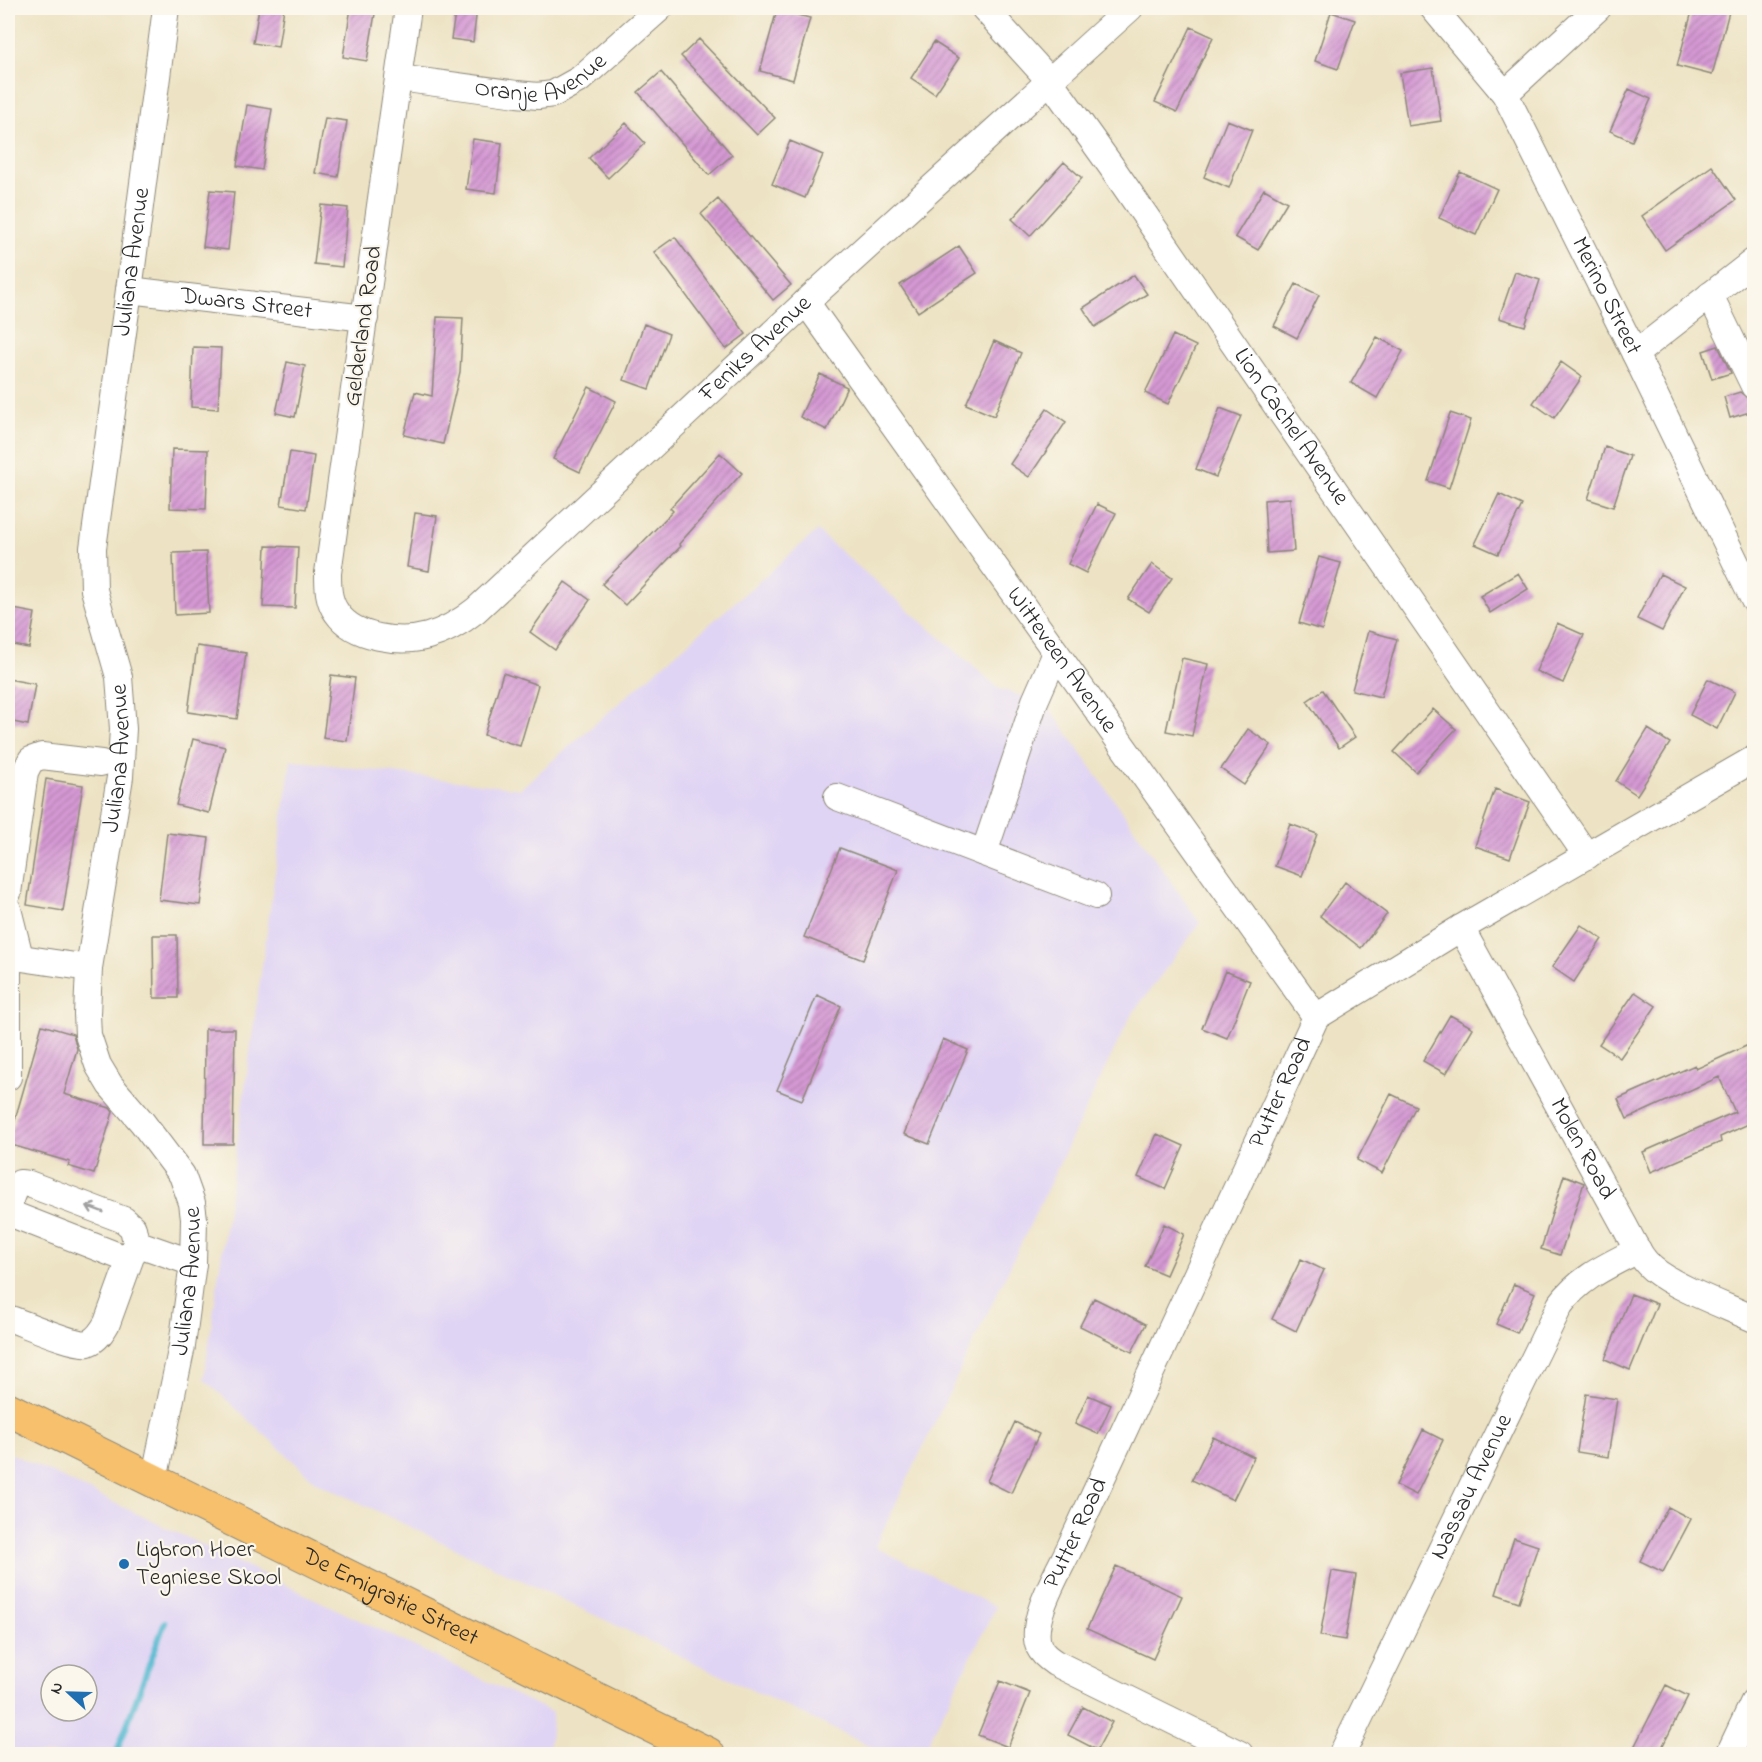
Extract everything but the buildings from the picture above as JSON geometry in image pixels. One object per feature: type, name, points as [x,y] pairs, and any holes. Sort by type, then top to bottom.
[{"type":"highway","name":"De Emigratie Street","points":[[8,1409],[708,1755]]},
{"type":"street","name":"Juliana Avenue","points":[[154,1480],[182,1346],[193,1263],[194,1219],[190,1196],[182,1175],[142,1122],[110,1085],[98,1065],[88,1035],[87,1014],[89,968],[120,777],[123,729],[119,677],[94,590],[93,548],[166,8]]},
{"type":"street","name":"Gelderland Road","points":[[361,631],[348,625],[337,614],[328,585],[408,8]]},
{"type":"street","name":"Oranje Avenue","points":[[399,78],[517,94],[538,96],[553,94],[580,79],[660,8]]},
{"type":"street","name":"Lion Cachel Avenue","points":[[984,8],[1050,81],[1112,166],[1587,856]]},
{"type":"street","name":"Feniks Avenue","points":[[361,631],[400,639],[415,639],[452,628],[465,619],[806,302],[1130,8]]},
{"type":"street","name":"Merino Street","points":[[1433,8],[1505,94],[1755,600]]},
{"type":"street","points":[[1505,94],[1598,8]]},
{"type":"street","points":[[1635,354],[1755,261]]},
{"type":"street","name":"Dwars Street","points":[[129,290],[365,318]]},
{"type":"street","points":[[1710,295],[1755,386]]},
{"type":"street","name":"Witteveen Avenue","points":[[806,302],[1316,1017]]},
{"type":"street","points":[[984,854],[1035,701],[1056,653]]},
{"type":"street","points":[[8,893],[25,772],[31,760],[42,756],[101,763]]},
{"type":"street","name":"Putter Road","points":[[1240,1755],[1055,1663],[1045,1656],[1039,1647],[1036,1630],[1041,1611],[1065,1558],[1316,1017],[1461,928],[1755,759]]},
{"type":"street","points":[[837,797],[1096,896]]},
{"type":"street","points":[[8,909],[12,956],[8,1077]]},
{"type":"street","name":"Molen Road","points":[[1461,928],[1638,1250],[1653,1269],[1689,1289],[1755,1319]]},
{"type":"street","points":[[12,956],[89,968]]},
{"type":"street","name":"Nassau Avenue","points":[[1342,1755],[1560,1305],[1583,1280],[1638,1250]]},
{"type":"street","points":[[8,1318],[75,1342],[89,1343],[101,1333],[107,1323],[133,1252],[193,1263]]},
{"type":"street","points":[[1729,1755],[1755,1701]]},
{"type":"shaded area","points":[[817,531],[1000,689],[1047,704],[1200,923],[1130,1017],[875,1547],[996,1607],[922,1754],[886,1754],[316,1482],[204,1379],[291,760],[520,789]]},
{"type":"shaded area","name":"Ligbron Hoer Tegniese Skool","points":[[8,1452],[553,1713],[548,1754],[8,1754]]},
{"type":"waterway","points":[[116,1754],[165,1622]]},
{"type":"place","name":"Ligbron Hoer Tegniese Skool","points":[[124,1564]]}]
